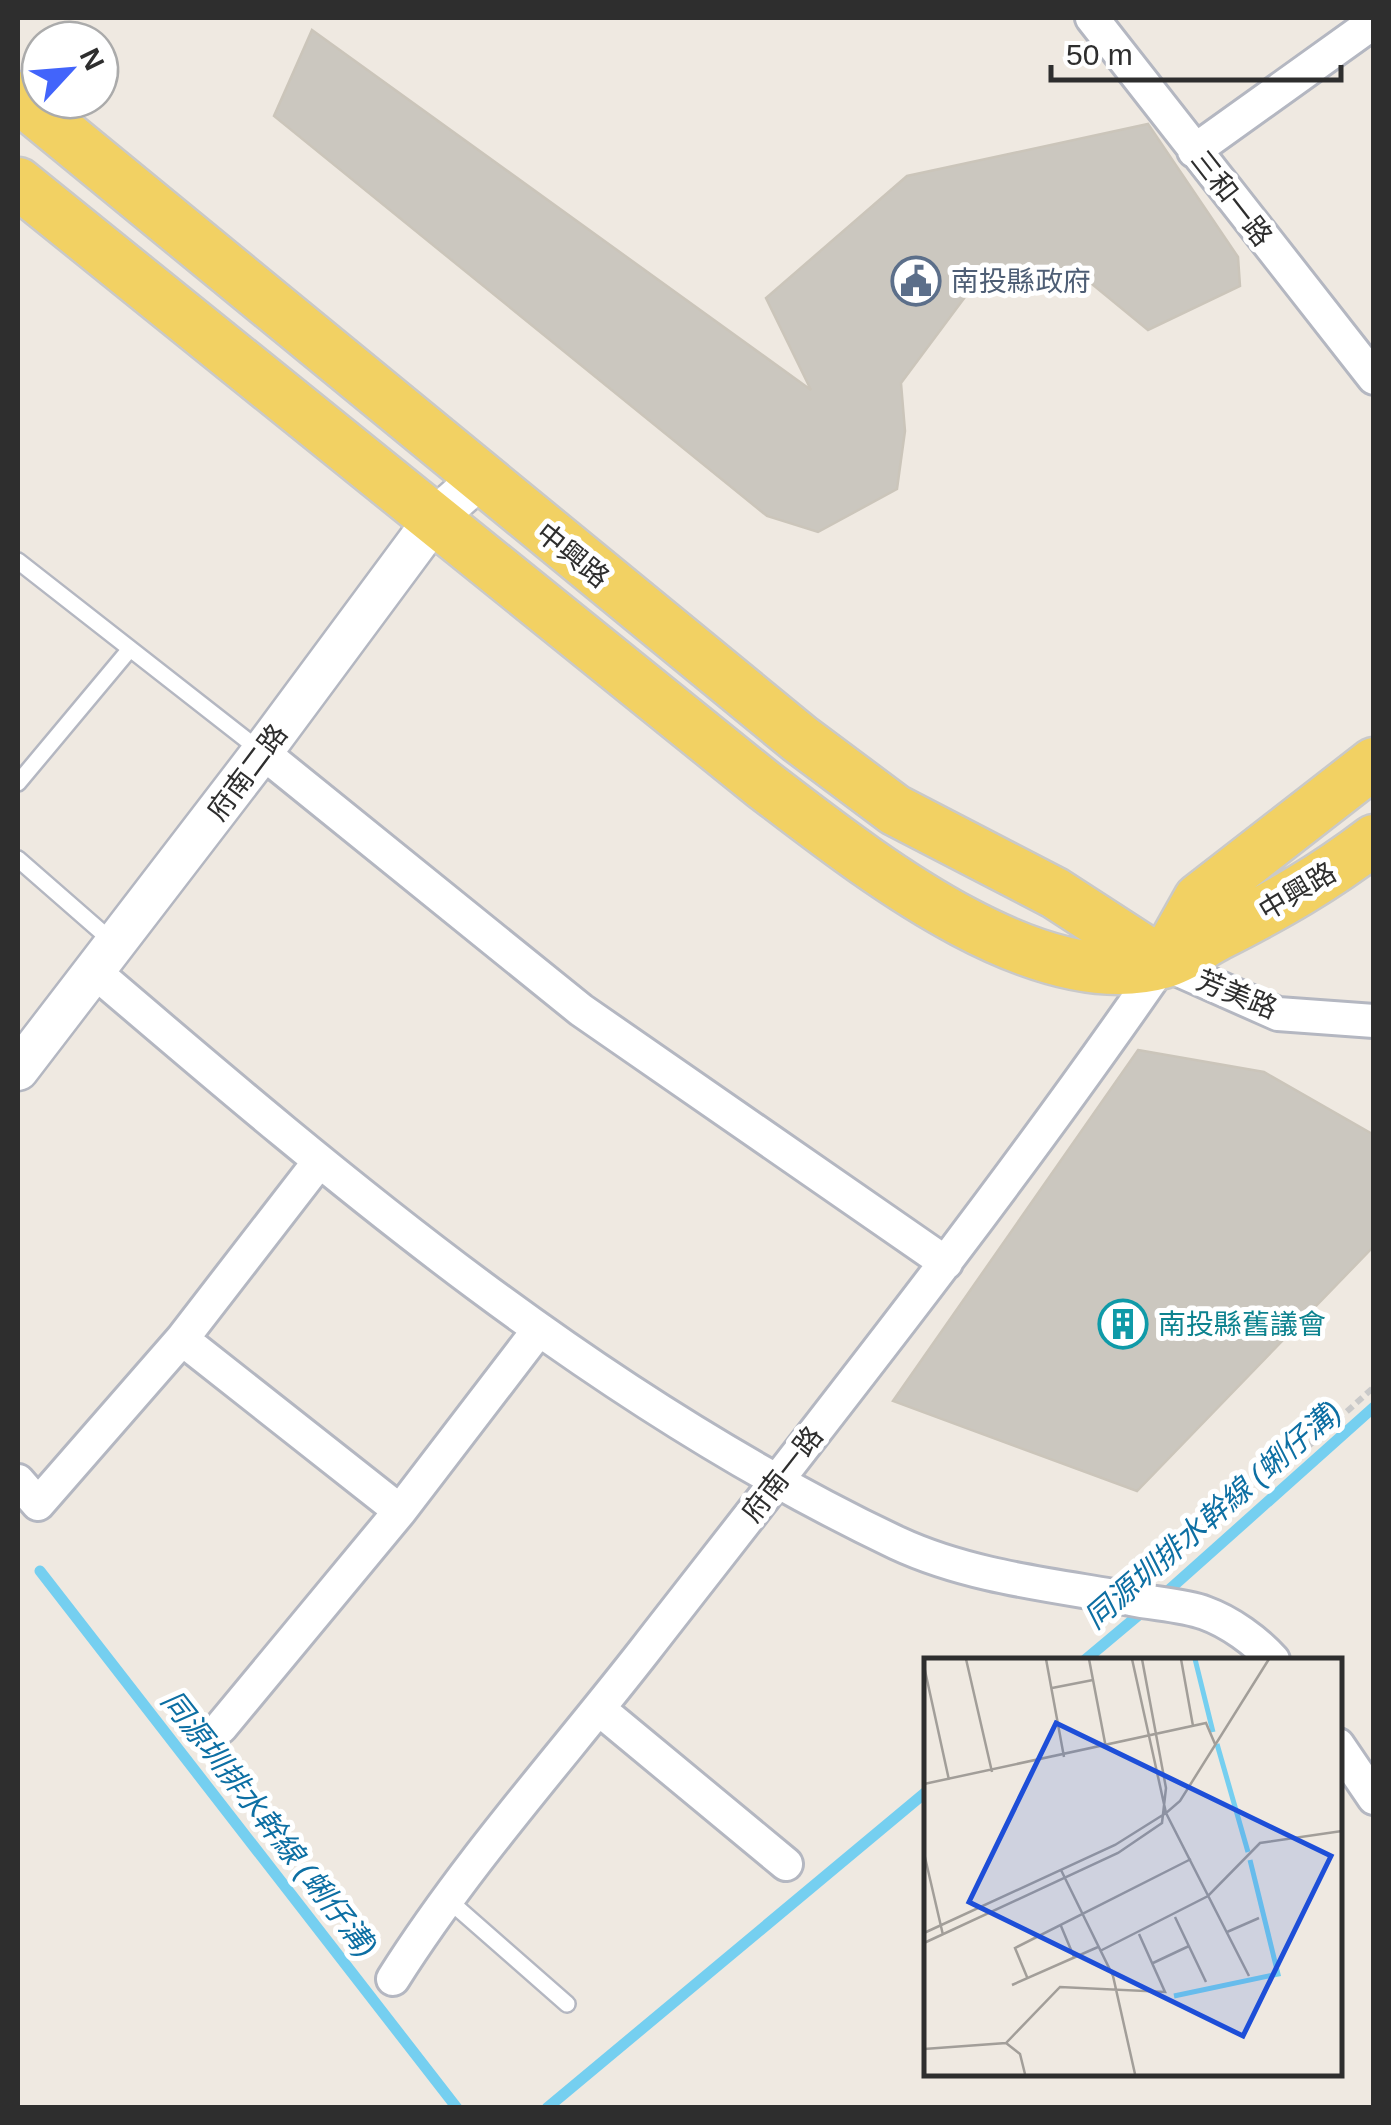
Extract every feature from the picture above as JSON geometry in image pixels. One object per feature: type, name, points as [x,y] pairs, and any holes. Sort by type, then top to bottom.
[{"type":"main road","name":"中興路","points":[[18,98],[800,739],[895,810],[1055,893],[1163,963]]},
{"type":"main road","name":"中興路","points":[[18,183],[764,785],[879,871],[1025,952],[1088,968],[1163,963],[1316,885],[1374,840]]},
{"type":"main road","points":[[764,785],[800,739]]},
{"type":"main road","name":"中興路","points":[[1163,963],[1200,899],[1374,763]]},
{"type":"street","name":"三和一路","points":[[1092,18],[1374,378]]},
{"type":"street","points":[[1194,151],[1374,22]]},
{"type":"street","name":"府南二路","points":[[18,1070],[436,517],[480,479]]},
{"type":"street","points":[[262,752],[581,1010],[946,1262]]},
{"type":"street","points":[[106,958],[318,1162],[537,1332],[771,1479],[778,1479],[899,1544],[970,1569],[1206,1613],[1259,1644],[1271,1658]]},
{"type":"street","name":"芳美路","points":[[1163,963],[1278,1014],[1374,1021]]},
{"type":"street","name":"府南一路","points":[[393,1979],[444,1897],[599,1708],[946,1262],[1049,1127],[1163,963]]},
{"type":"street","points":[[18,1481],[38,1504],[182,1339],[318,1162]]},
{"type":"street","points":[[220,1727],[400,1511],[537,1332]]},
{"type":"street","points":[[182,1339],[400,1511]]},
{"type":"street","points":[[599,1708],[786,1864]]},
{"type":"street","points":[[1341,1749],[1374,1798]]},
{"type":"lane","points":[[18,561],[262,752]]},
{"type":"lane","points":[[18,783],[130,649]]},
{"type":"lane","points":[[18,860],[106,958]]},
{"type":"lane","points":[[444,1897],[567,2004]]},
{"type":"path","points":[[1231,1516],[1374,1387]]},
{"type":"building","name":"南投縣政府","points":[[312,30],[811,390],[766,298],[907,176],[1148,124],[1238,257],[1240,286],[1148,330],[1081,275],[968,293],[901,383],[905,431],[897,489],[818,532],[767,516],[274,116]]},
{"type":"building","name":"南投縣舊議會","points":[[1138,1050],[1264,1072],[1374,1135],[1374,1246],[1137,1491],[893,1401]]},
{"type":"waterway","name":"同源圳排水幹線 (蜊仔溝)","points":[[1161,1597],[1374,1407]]},
{"type":"waterway","name":"同源圳排水幹線 (蜊仔溝)","points":[[40,1571],[457,2108]]},
{"type":"waterway","name":"同源圳排水幹線 (蜊仔溝)","points":[[1087,1658],[1147,1608]]},
{"type":"waterway","name":"同源圳排水幹線 (蜊仔溝)","points":[[547,2108],[924,1794]]},
{"type":"place","name":"南投縣政府","points":[[916,281]]},
{"type":"place","name":"南投縣舊議會","points":[[1123,1324]]}]
